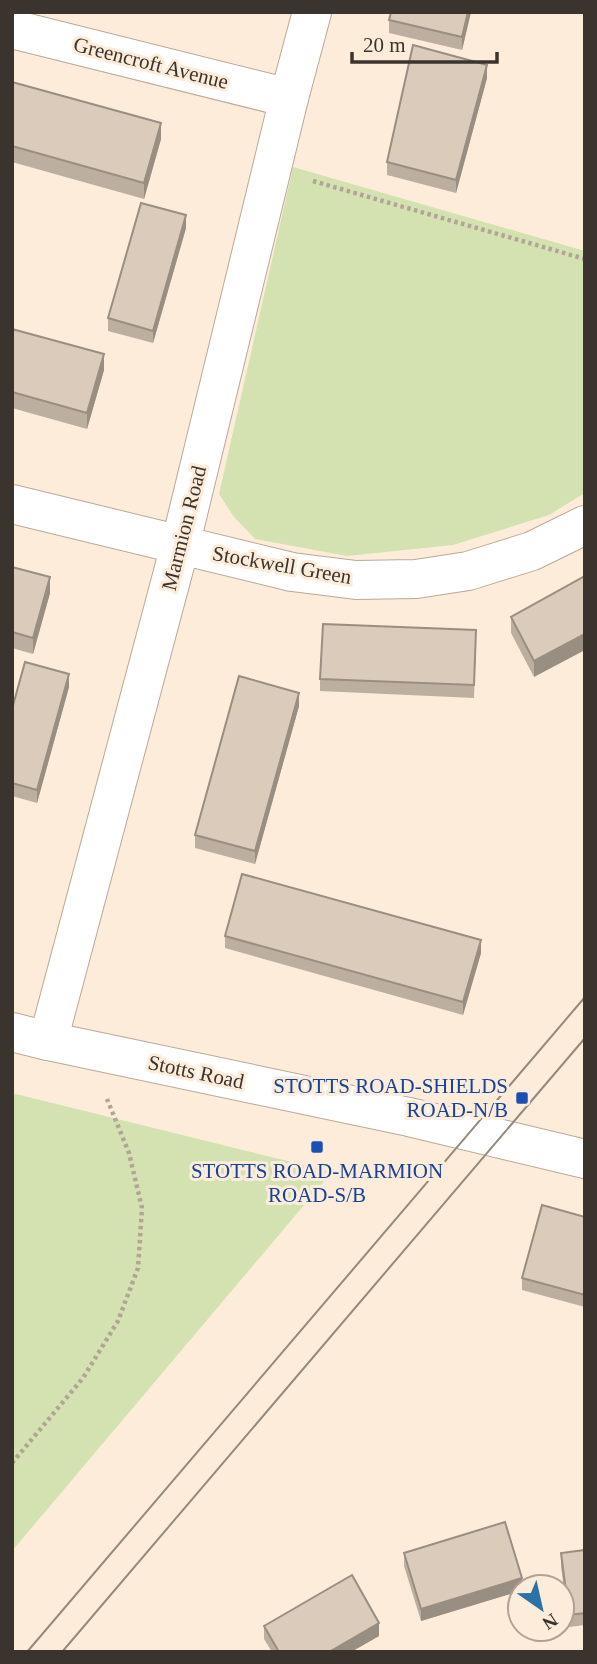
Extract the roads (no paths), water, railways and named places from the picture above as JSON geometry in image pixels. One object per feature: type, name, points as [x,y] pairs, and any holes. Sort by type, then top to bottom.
[{"type":"street","name":"Marmion Road","points":[[30,1037],[180,545],[312,12]]},
{"type":"street","name":"Greencroft Avenue","points":[[12,29],[289,98]]},
{"type":"street","name":"Stockwell Green","points":[[12,504],[292,572],[356,580],[416,579],[468,571],[532,551],[585,525]]},
{"type":"street","name":"Stotts Road","points":[[30,1037],[396,1114],[585,1159]]},
{"type":"tram line","points":[[27,1652],[585,997]]},
{"type":"tram line","points":[[62,1652],[585,1038]]},
{"type":"place","name":"STOTTS ROAD-SHIELDS ROAD-N/B","points":[[522,1098]]},
{"type":"place","name":"STOTTS ROAD-MARMION ROAD-S/B","points":[[317,1147]]}]
